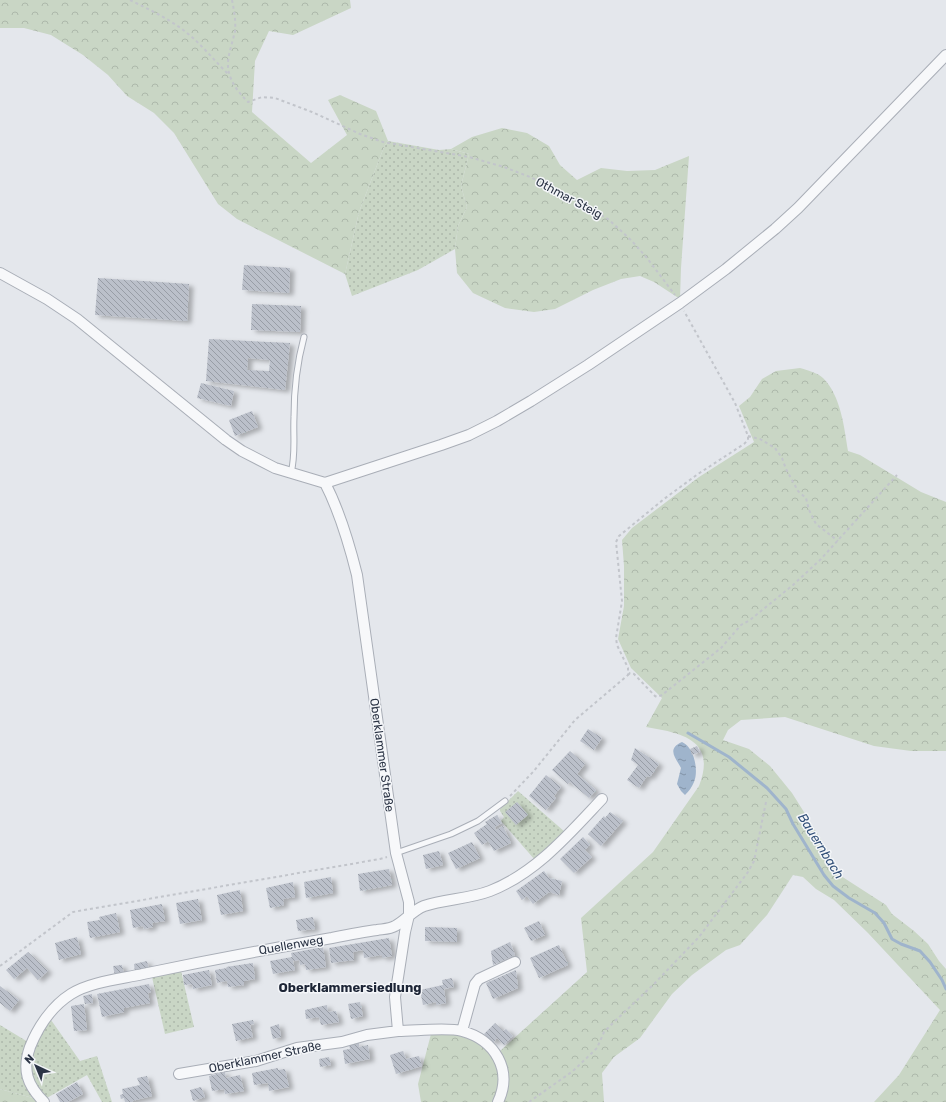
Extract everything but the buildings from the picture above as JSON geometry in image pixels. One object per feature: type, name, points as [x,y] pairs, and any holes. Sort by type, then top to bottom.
[{"type":"street","points":[[0,273],[47,299],[77,319],[226,440],[275,468],[325,483],[338,477],[441,446],[497,421],[582,369],[680,303],[726,269],[798,208],[946,55]]},
{"type":"street","name":"Oberklammer Straße","points":[[325,483],[340,517],[350,546],[357,575],[396,853],[409,902],[409,915],[395,997],[398,1030]]},
{"type":"street","name":"Quellenweg","points":[[44,1102],[31,1086],[27,1075],[26,1064],[29,1050],[42,1024],[61,1002],[71,994],[83,988],[94,985],[158,971],[262,950],[394,927],[422,907],[489,891],[526,872],[558,846],[602,799]]},
{"type":"street","points":[[462,1031],[475,984],[479,979],[515,962]]},
{"type":"street","name":"Oberklammer Straße","points":[[179,1074],[256,1061],[297,1048],[342,1042],[367,1035],[398,1030],[462,1031],[479,1038],[493,1049],[500,1061],[504,1077],[502,1094],[498,1102]]},
{"type":"lane","points":[[290,473],[294,460],[295,384],[304,337]]},
{"type":"lane","points":[[396,853],[451,834],[478,821],[505,801]]},
{"type":"path","points":[[130,0],[150,9],[193,38],[229,75]]},
{"type":"path","points":[[229,75],[228,62],[235,30],[235,13],[232,0]]},
{"type":"path","name":"Othmar Steig","points":[[229,75],[241,95],[248,102],[262,97],[275,98],[360,134],[383,142],[469,157],[504,167],[530,177],[559,191],[608,219],[647,258],[667,283],[680,303],[736,403],[748,436]]},
{"type":"path","points":[[628,675],[628,668],[617,645],[616,638],[622,601],[616,542],[624,531],[664,499],[698,474],[744,444],[748,440],[748,436],[760,440],[774,448],[782,458],[798,491],[806,498],[809,510],[816,524],[838,541]]},
{"type":"path","points":[[505,801],[533,772],[576,720],[630,672],[634,674],[657,697],[662,695],[721,648],[741,625],[750,620],[793,585],[821,559],[897,474]]},
{"type":"path","points":[[529,1102],[573,1071],[597,1048],[604,1032],[654,984],[699,937],[748,872],[754,861],[766,802]]},
{"type":"path","points":[[0,966],[73,912],[380,859],[396,853]]},
{"type":"green space","points":[[0,0],[350,0],[351,8],[293,35],[269,31],[255,61],[252,112],[311,163],[347,135],[328,100],[340,95],[376,111],[388,141],[384,147],[359,212],[345,274],[237,219],[218,204],[174,133],[154,113],[127,96],[108,75],[83,55],[51,35],[24,28],[0,28]]},
{"type":"green space","points":[[502,128],[527,133],[549,146],[560,165],[577,180],[601,168],[627,171],[655,170],[689,156],[680,299],[654,282],[640,276],[621,279],[593,290],[555,309],[534,312],[505,308],[473,293],[457,273],[455,249],[458,226],[467,207],[461,186],[469,154],[451,149],[472,137]]},
{"type":"green space","points":[[388,141],[439,150],[451,149],[469,154],[461,186],[467,207],[458,226],[455,249],[418,270],[352,296],[345,274],[359,212],[384,147]]},
{"type":"green space","points":[[800,368],[821,376],[829,385],[841,412],[848,451],[860,455],[921,492],[946,502],[946,751],[911,751],[874,746],[785,717],[741,720],[728,730],[723,740],[749,749],[770,766],[792,793],[828,851],[841,876],[886,905],[892,914],[928,944],[946,969],[946,1102],[874,1102],[899,1075],[940,1010],[868,933],[834,900],[816,889],[803,877],[793,875],[767,915],[740,945],[726,950],[692,975],[672,994],[640,1038],[614,1057],[602,1073],[604,1102],[503,1102],[506,1070],[500,1051],[587,972],[581,918],[653,852],[699,786],[703,771],[703,758],[700,749],[693,742],[672,732],[646,727],[662,698],[631,668],[618,639],[624,606],[624,566],[622,540],[632,528],[699,477],[754,442],[739,406],[750,397],[762,379],[776,371]]},
{"type":"green space","points":[[518,791],[565,832],[535,860],[501,821],[504,817],[500,809]]},
{"type":"green space","points":[[181,971],[194,1027],[165,1034],[152,977]]},
{"type":"green space","points":[[51,1020],[80,1061],[97,1056],[112,1102],[102,1102],[87,1075],[45,1099],[33,1080],[31,1074],[31,1060],[43,1031]]},
{"type":"green space","points":[[0,1025],[28,1042],[25,1078],[29,1092],[33,1098],[0,1089]]},
{"type":"green space","points":[[431,1034],[454,1034],[480,1043],[496,1061],[500,1087],[494,1102],[421,1102],[418,1084]]},
{"type":"green space","points":[[0,1089],[33,1098],[38,1102],[0,1102]]},
{"type":"water","points":[[682,742],[690,749],[696,765],[693,784],[685,795],[677,784],[681,768],[673,751],[677,745]]},
{"type":"waterway","name":"Bauernbach","points":[[688,733],[729,757],[767,788],[786,809],[793,824],[824,875],[833,886],[849,898],[875,913],[884,923],[892,939],[920,951],[930,962],[946,989]]},
{"type":"district","name":"Oberklammersiedlung","points":[[350,987]]}]
